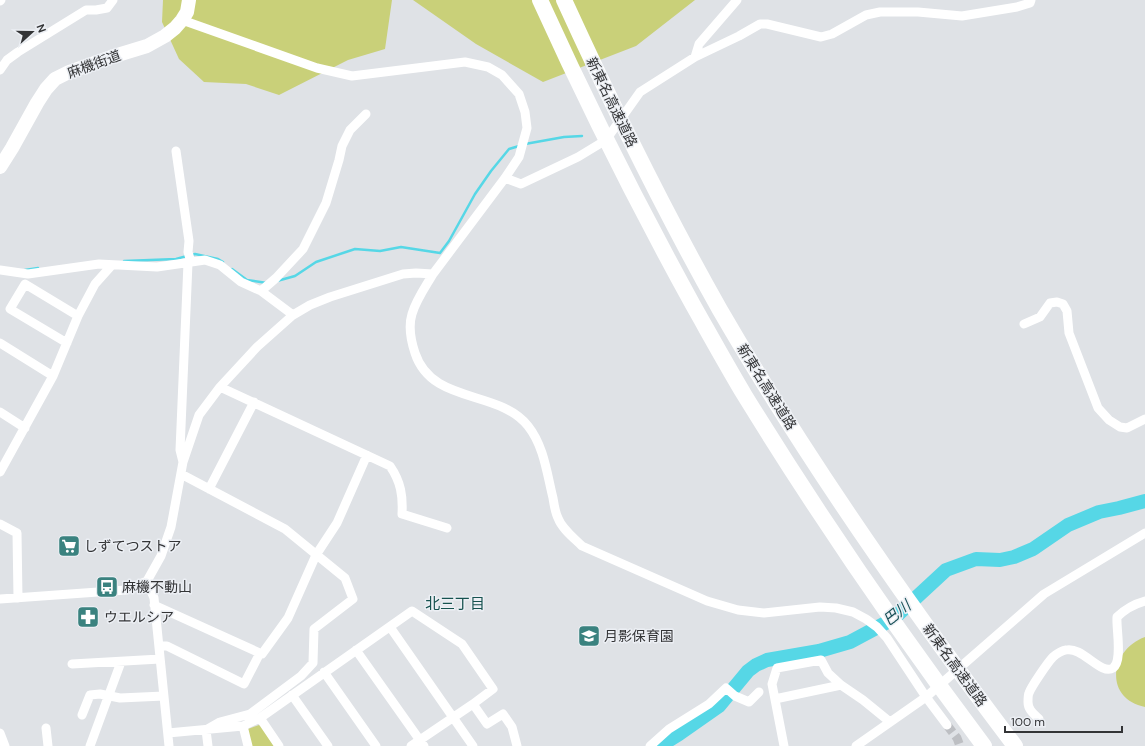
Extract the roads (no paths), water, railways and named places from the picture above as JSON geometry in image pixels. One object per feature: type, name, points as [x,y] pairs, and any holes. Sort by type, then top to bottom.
[{"type":"highway","name":"新東名高速道路","points":[[540,0],[609,146],[661,247],[744,394],[791,468],[896,626],[984,746]]},
{"type":"highway","name":"新東名高速道路","points":[[564,0],[628,136],[679,236],[720,310],[763,382],[866,540],[920,618],[1015,746]]},
{"type":"main road","name":"麻機街道","points":[[0,167],[46,88],[55,79],[69,72],[147,46],[175,28],[187,12],[189,0]]},
{"type":"street","points":[[0,70],[7,60],[32,43],[86,10],[107,8],[113,0]]},
{"type":"street","points":[[695,57],[699,44],[737,0]]},
{"type":"street","points":[[505,178],[521,184],[593,149],[606,140],[640,92],[695,57],[760,24],[767,24],[821,37],[832,34],[866,14],[880,12],[918,12],[962,16],[1017,7],[1030,3],[1032,0]]},
{"type":"street","points":[[182,20],[317,68],[352,76],[465,62],[488,67],[502,75],[518,94],[525,112],[526,128],[519,157],[433,274],[412,315],[411,339],[418,361],[431,378],[447,389],[499,406],[519,416],[529,427],[538,443],[544,460],[558,519],[582,546],[707,601],[738,610],[764,613],[820,607],[836,608],[853,612],[877,627],[887,638],[926,697],[947,725]]},
{"type":"street","points":[[261,291],[276,278],[303,249],[326,203],[342,146],[350,130],[366,114]]},
{"type":"street","points":[[176,151],[189,241],[180,450],[183,462]]},
{"type":"street","points":[[0,270],[28,274],[99,264],[156,267],[189,258],[205,260],[220,265],[242,282],[261,291],[293,315]]},
{"type":"street","points":[[0,472],[3,458],[25,428],[54,376],[78,316],[95,284],[112,265]]},
{"type":"street","points":[[0,599],[126,590],[147,581],[161,556],[171,527],[183,462],[199,415],[220,387],[257,347],[293,315],[310,305],[402,274],[433,274]]},
{"type":"street","points":[[67,343],[10,309],[25,284],[78,316]]},
{"type":"street","points":[[1024,324],[1040,317],[1050,304],[1057,302],[1063,304],[1067,311],[1069,333],[1098,408],[1109,420],[1120,427],[1127,428],[1145,419]]},
{"type":"street","points":[[0,343],[54,376]]},
{"type":"street","points":[[220,387],[390,466],[403,496],[402,514],[447,528]]},
{"type":"street","points":[[209,489],[254,402]]},
{"type":"street","points":[[0,412],[25,428]]},
{"type":"street","points":[[159,646],[167,646],[244,684],[260,653],[262,654],[288,618],[316,555],[337,523],[367,455]]},
{"type":"street","points":[[181,474],[285,529],[345,578],[353,599],[314,629],[313,663],[301,676],[250,714],[220,722],[206,730]]},
{"type":"street","points":[[0,524],[17,533],[18,598]]},
{"type":"street","points":[[856,746],[926,697],[1044,594],[1145,533]]},
{"type":"street","points":[[147,581],[154,598],[170,746]]},
{"type":"street","points":[[1040,719],[1030,710],[1028,703],[1029,693],[1054,655],[1068,649],[1081,653],[1103,668],[1111,669],[1115,667],[1119,655],[1116,628],[1117,617],[1123,611],[1137,603],[1145,601]]},
{"type":"street","points":[[154,605],[260,653]]},
{"type":"street","points":[[168,733],[243,726],[260,718],[292,694],[412,611],[462,644],[493,689],[453,717],[422,743],[412,746]]},
{"type":"street","points":[[390,627],[473,746]]},
{"type":"street","points":[[356,650],[422,743]]},
{"type":"street","points":[[72,664],[160,659]]},
{"type":"street","points":[[784,746],[772,684],[777,668],[821,660],[828,673],[841,685],[863,700],[890,722]]},
{"type":"street","points":[[90,746],[110,696],[121,662]]},
{"type":"street","points":[[324,672],[376,746]]},
{"type":"street","points":[[775,699],[841,685]]},
{"type":"street","points":[[650,746],[669,729],[709,704],[726,688],[749,702],[759,692]]},
{"type":"street","points":[[82,714],[90,695],[100,694],[120,698],[164,696]]},
{"type":"street","points":[[292,694],[328,746]]},
{"type":"street","points":[[473,704],[487,724],[502,714],[512,727],[517,746]]},
{"type":"street","points":[[260,718],[279,746]]},
{"type":"street","points":[[243,726],[248,746]]},
{"type":"street","points":[[46,728],[48,746]]},
{"type":"street","points":[[206,730],[208,746]]},
{"type":"street","points":[[0,733],[5,746]]},
{"type":"waterway","points":[[525,144],[564,137],[582,136]]},
{"type":"waterway","points":[[277,281],[295,276],[316,262],[355,249],[380,251],[401,247],[440,253],[449,241],[475,194],[491,171],[509,149],[519,146]]},
{"type":"waterway","points":[[192,255],[195,254],[218,259],[223,262]]},
{"type":"waterway","points":[[124,261],[176,259],[187,256]]},
{"type":"waterway","points":[[25,270],[38,268]]},
{"type":"waterway","points":[[232,269],[247,280],[267,283]]},
{"type":"waterway","name":"巴川","points":[[660,746],[719,706],[748,671],[756,665],[767,660],[819,651],[850,642],[893,619],[946,570],[976,559],[1000,560],[1014,557],[1033,549],[1068,525],[1099,512],[1145,501]]},
{"type":"tunnel","points":[[947,725],[957,738],[960,746]]},
{"type":"place","name":"しずてつストア","points":[[69,546]]},
{"type":"place","name":"麻機不動山","points":[[107,587]]},
{"type":"place","name":"ウエルシア","points":[[88,617]]},
{"type":"place","name":"月影保育園","points":[[589,636]]},
{"type":"district","name":"北三丁目","points":[[455,604]]}]
